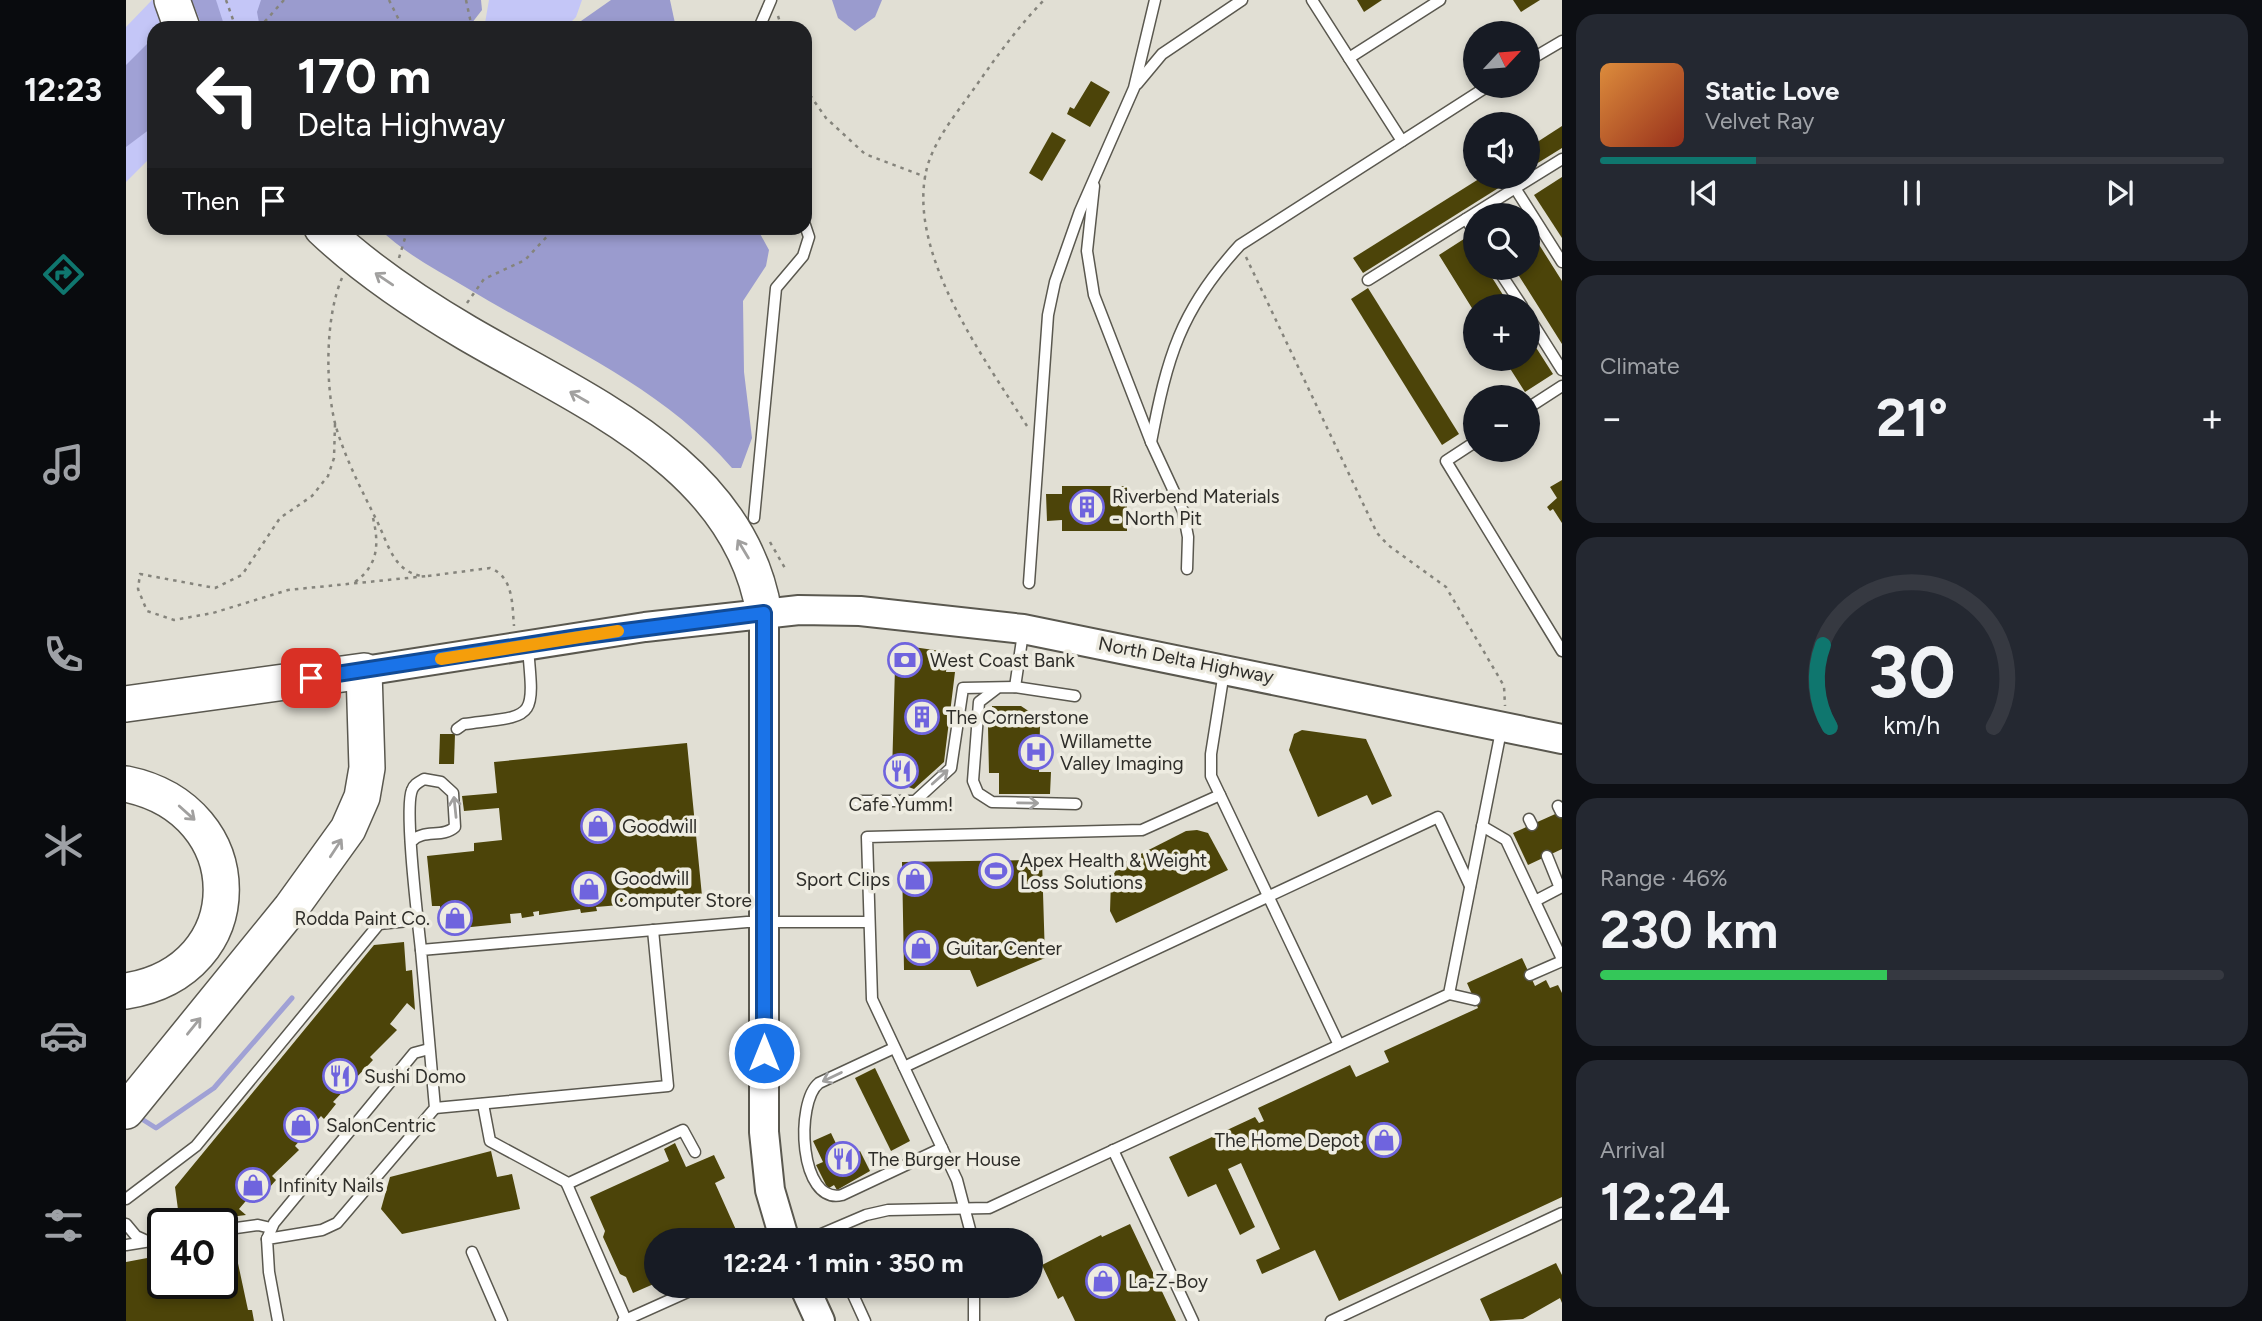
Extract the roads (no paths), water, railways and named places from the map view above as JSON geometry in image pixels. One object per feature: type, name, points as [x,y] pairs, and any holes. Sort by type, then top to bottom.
[{"type":"highway","points":[[172,0],[180,21]]},
{"type":"highway","points":[[329,235],[351,256],[465,332],[628,426],[662,450],[712,503],[748,557],[760,586],[764,613]]},
{"type":"highway","points":[[126,704],[364,671],[367,758],[362,797],[334,852],[126,1111]]},
{"type":"highway","points":[[126,784],[174,802],[200,825],[218,860],[221,896],[213,928],[189,962],[167,979],[126,991]]},
{"type":"street","name":"North Delta Highway","points":[[364,671],[764,613],[799,610],[860,611],[1023,629],[1225,668],[1562,739]]},
{"type":"street","points":[[764,613],[765,1158],[773,1208],[780,1228]]},
{"type":"street","points":[[809,1298],[820,1321]]},
{"type":"lane","points":[[762,21],[771,0]]},
{"type":"lane","points":[[1029,583],[1048,315],[1055,282],[1094,178],[1134,88],[1155,0]]},
{"type":"lane","points":[[1134,88],[1162,54],[1242,0]]},
{"type":"lane","points":[[1312,0],[1402,141]]},
{"type":"lane","points":[[1349,58],[1440,0]]},
{"type":"lane","points":[[1540,54],[1562,41]]},
{"type":"lane","points":[[1151,442],[1164,372],[1188,313],[1222,264],[1240,245],[1469,98]]},
{"type":"lane","points":[[1540,173],[1562,159]]},
{"type":"lane","points":[[1094,178],[1088,269],[1094,295],[1151,442],[1183,511],[1188,537],[1187,569]]},
{"type":"lane","points":[[1491,203],[1513,189]]},
{"type":"lane","points":[[1516,189],[1562,262]]},
{"type":"lane","points":[[1368,280],[1463,221]]},
{"type":"lane","points":[[754,518],[776,288],[803,256],[808,235]]},
{"type":"lane","points":[[1540,335],[1562,370]]},
{"type":"lane","points":[[1540,400],[1562,386]]},
{"type":"lane","points":[[1463,450],[1446,461],[1562,651]]},
{"type":"lane","points":[[1015,687],[1023,629]]},
{"type":"lane","points":[[457,729],[464,724],[519,718],[528,710],[532,693],[522,646]]},
{"type":"lane","points":[[1225,668],[1210,765],[1220,794],[1339,1045]]},
{"type":"lane","points":[[857,801],[915,801],[951,768],[963,688],[1015,687],[1075,696]]},
{"type":"lane","points":[[996,689],[979,702],[973,781],[978,793],[992,802],[1076,804]]},
{"type":"lane","points":[[1449,994],[1502,727]]},
{"type":"lane","points":[[412,841],[417,836],[448,832],[456,827],[453,793],[444,784],[427,779],[413,787],[412,841],[435,1108]]},
{"type":"lane","points":[[969,1228],[957,1180],[872,999],[867,837],[1142,830],[1220,794]]},
{"type":"lane","points":[[904,1067],[1438,817],[1470,886]]},
{"type":"lane","points":[[1482,826],[1506,840],[1562,960],[1530,975]]},
{"type":"lane","points":[[1535,901],[1560,888],[1547,856]]},
{"type":"lane","points":[[127,1200],[196,1146],[379,924],[418,920]]},
{"type":"lane","points":[[421,950],[764,921],[868,922]]},
{"type":"lane","points":[[267,1239],[322,1230],[337,1223],[435,1108],[668,1086],[653,930]]},
{"type":"lane","points":[[837,1228],[876,1212],[992,1207],[1449,994],[1475,1000]]},
{"type":"lane","points":[[894,1048],[819,1083],[811,1092],[805,1110],[812,1179],[822,1194],[836,1196],[942,1148]]},
{"type":"lane","points":[[278,1321],[269,1272],[267,1239],[271,1228],[414,1053],[429,1049]]},
{"type":"lane","points":[[483,1104],[490,1141],[562,1178],[567,1184],[625,1320],[674,1298]]},
{"type":"lane","points":[[567,1184],[683,1130],[695,1152]]},
{"type":"lane","points":[[1113,1150],[1193,1321]]},
{"type":"lane","points":[[1331,1321],[1562,1213]]},
{"type":"lane","points":[[126,1224],[136,1236],[147,1241]]},
{"type":"lane","points":[[238,1228],[258,1225],[271,1228]]},
{"type":"lane","points":[[126,1245],[147,1241]]},
{"type":"lane","points":[[472,1252],[502,1321]]},
{"type":"lane","points":[[854,1298],[865,1321]]},
{"type":"lane","points":[[974,1298],[974,1321]]},
{"type":"waterway","points":[[137,1116],[156,1128],[214,1088],[292,998]]},
{"type":"place","name":"Riverbend Materials - North Pit","points":[[1087,507]]},
{"type":"place","name":"West Coast Bank","points":[[905,660]]},
{"type":"place","name":"The Cornerstone","points":[[922,717]]},
{"type":"place","name":"Willamette Valley Imaging","points":[[1036,752]]},
{"type":"place","name":"Cafe Yumm!","points":[[901,771]]},
{"type":"place","name":"Goodwill","points":[[598,826]]},
{"type":"place","name":"Apex Health & Weight Loss Solutions","points":[[996,871]]},
{"type":"place","name":"Sport Clips","points":[[915,879]]},
{"type":"place","name":"Goodwill Computer Store","points":[[589,889]]},
{"type":"place","name":"Rodda Paint Co.","points":[[455,918]]},
{"type":"place","name":"Guitar Center","points":[[921,948]]},
{"type":"place","name":"Sushi Domo","points":[[340,1076]]},
{"type":"place","name":"SalonCentric","points":[[301,1125]]},
{"type":"place","name":"The Home Depot","points":[[1384,1140]]},
{"type":"place","name":"The Burger House","points":[[843,1159]]},
{"type":"place","name":"Infinity Nails","points":[[253,1185]]},
{"type":"place","name":"La-Z-Boy","points":[[1103,1281]]}]
